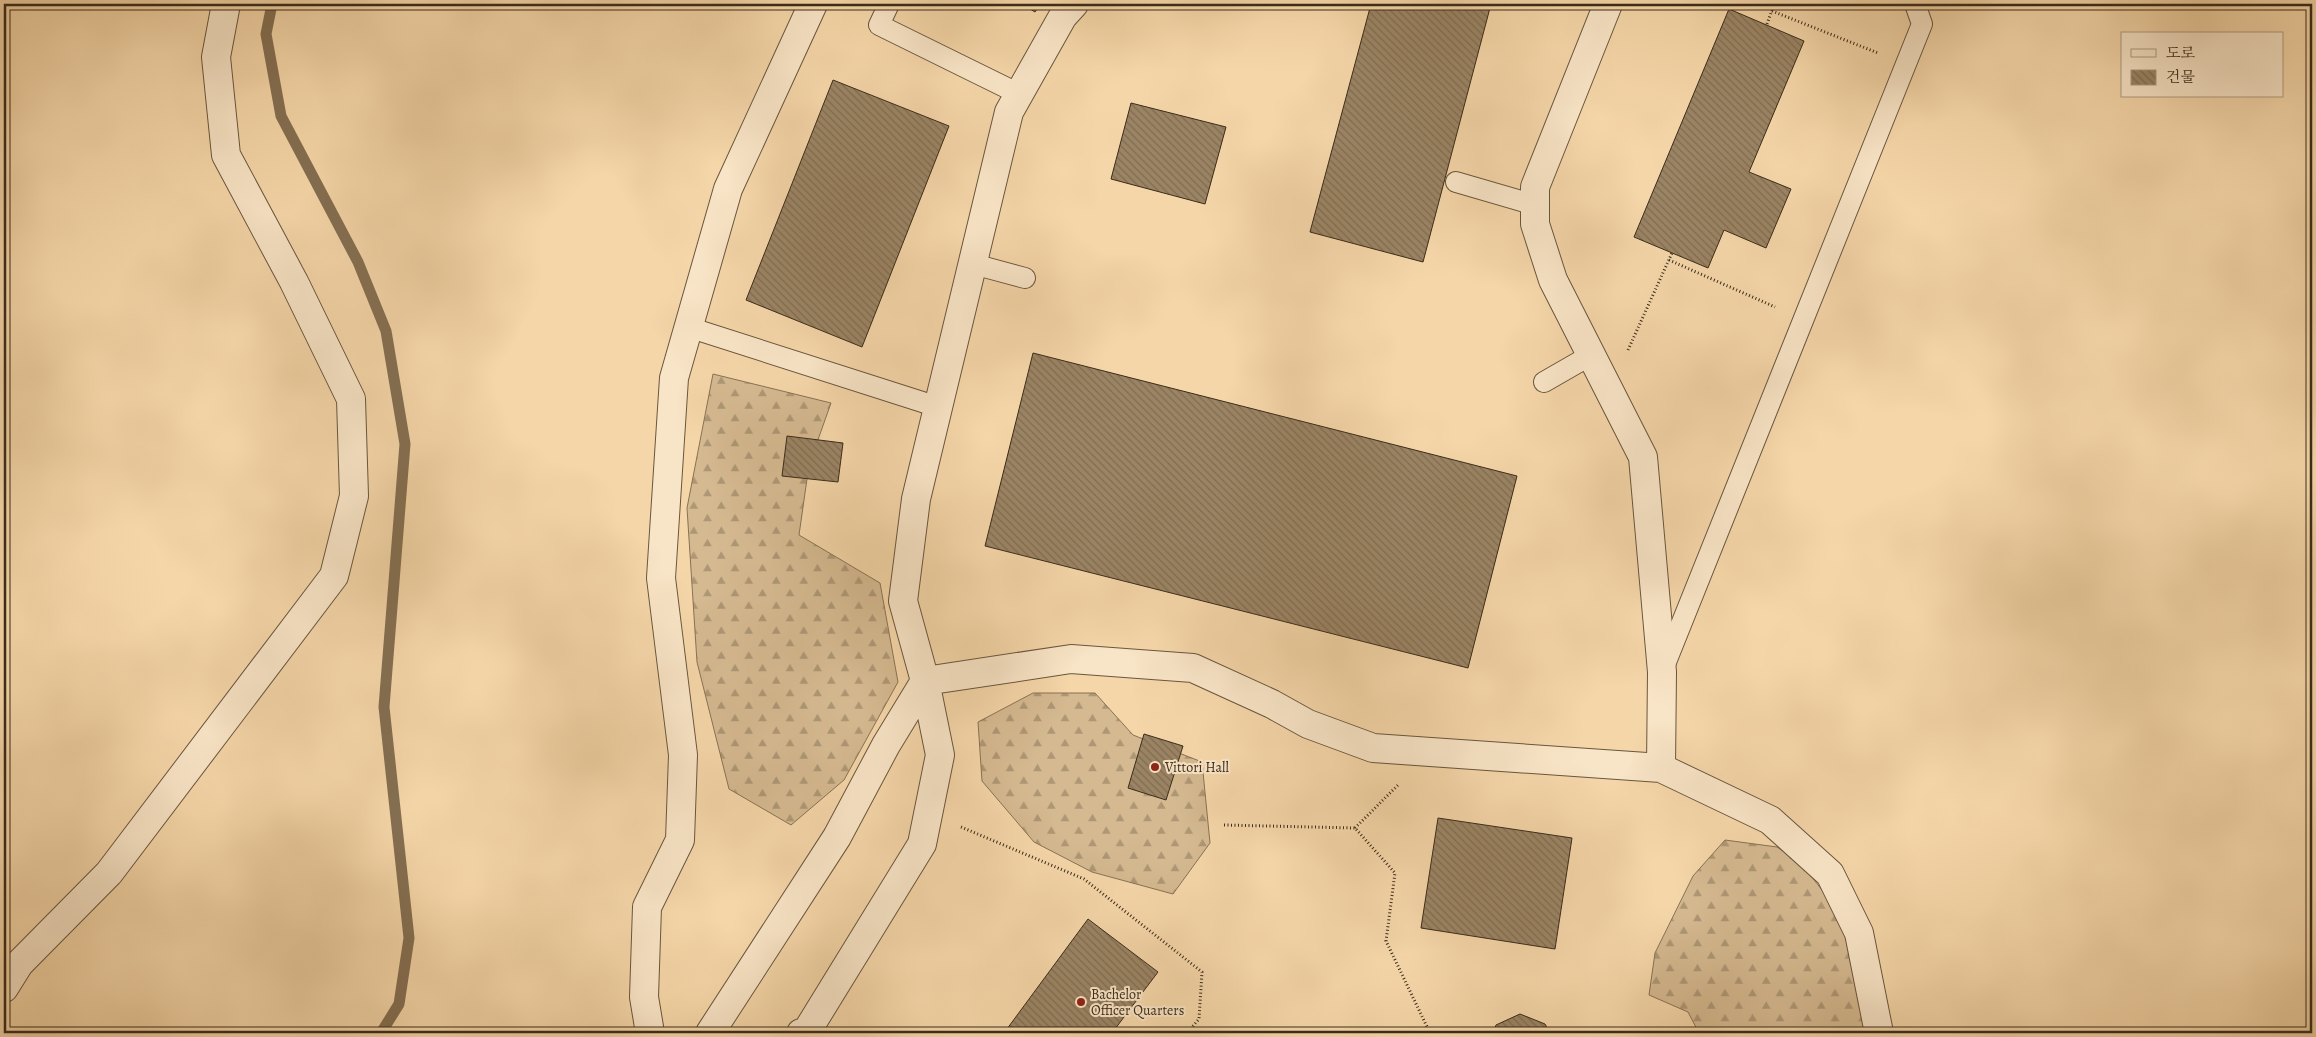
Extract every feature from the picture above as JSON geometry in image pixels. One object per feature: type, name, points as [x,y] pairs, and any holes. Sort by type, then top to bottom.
[{"type":"street","points":[[4,988],[19,964],[109,873],[334,576],[354,496],[351,399],[294,282],[226,155],[216,57],[226,4]]},
{"type":"street","points":[[650,1033],[644,997],[647,907],[680,840],[683,755],[661,578],[674,378],[728,189],[813,4]]},
{"type":"street","points":[[802,1033],[807,1030],[922,844],[940,755],[925,681],[903,602],[916,499],[1009,112],[1063,16],[1074,4]]},
{"type":"street","points":[[1608,4],[1535,188],[1535,224],[1553,280],[1643,457],[1662,672],[1661,768]]},
{"type":"street","points":[[925,681],[1071,659],[1193,668],[1272,704],[1308,724],[1373,748],[1661,768],[1770,820],[1830,874],[1859,933],[1879,1033]]},
{"type":"street","points":[[710,1033],[837,837],[886,745],[925,681]]},
{"type":"lane","points":[[889,4],[879,25],[1020,94]]},
{"type":"lane","points":[[1662,672],[1922,24],[1915,4]]},
{"type":"lane","points":[[1456,182],[1535,205]]},
{"type":"lane","points":[[973,264],[1025,278]]},
{"type":"lane","points":[[688,327],[938,406]]},
{"type":"lane","points":[[1544,382],[1591,355]]},
{"type":"path","points":[[1767,24],[1774,4]]},
{"type":"path","points":[[1772,11],[1905,63]]},
{"type":"path","points":[[1669,260],[1803,320]]},
{"type":"path","points":[[1224,825],[1355,828],[1430,752]]},
{"type":"path","points":[[928,813],[1084,879],[1202,972],[1199,1019],[1187,1033]]},
{"type":"path","points":[[1355,828],[1395,874],[1386,941],[1430,1033]]},
{"type":"green space","points":[[713,374],[831,403],[809,465],[799,535],[880,583],[898,682],[844,780],[791,825],[729,789],[697,662],[687,508]]},
{"type":"green space","points":[[1033,693],[1095,693],[1133,735],[1202,762],[1210,843],[1173,894],[1092,872],[1034,842],[982,781],[978,722]]},
{"type":"green space","points":[[1725,840],[1777,847],[1799,861],[1834,905],[1850,941],[1868,1033],[1699,1033],[1688,1012],[1649,995],[1655,953],[1693,876]]},
{"type":"building","points":[[1022,4],[1040,4],[1035,12]]},
{"type":"building","points":[[1371,4],[1491,4],[1423,262],[1310,232]]},
{"type":"building","points":[[1729,9],[1804,41],[1749,172],[1791,189],[1766,248],[1724,230],[1708,268],[1634,237]]},
{"type":"building","points":[[833,80],[949,126],[862,347],[746,300]]},
{"type":"building","points":[[1131,103],[1226,127],[1205,204],[1111,179]]},
{"type":"building","points":[[1033,353],[1517,476],[1468,668],[985,546]]},
{"type":"building","points":[[787,436],[843,443],[838,482],[782,476]]},
{"type":"building","name":"Vittori Hall","points":[[1144,734],[1183,746],[1166,800],[1128,788]]},
{"type":"building","points":[[1438,818],[1572,838],[1555,949],[1421,928]]},
{"type":"building","name":"Bachelor Officer Quarters","points":[[1088,919],[1158,972],[1112,1033],[1004,1033]]},
{"type":"building","points":[[1520,1014],[1545,1024],[1550,1033],[1493,1033],[1496,1025]]},
{"type":"waterway","points":[[272,4],[266,34],[281,116],[358,262],[386,331],[405,444],[384,707],[409,938],[399,1004],[381,1033]]},
{"type":"place","name":"Vittori Hall","points":[[1155,767]]},
{"type":"place","name":"Bachelor Officer Quarters","points":[[1081,1002]]}]
